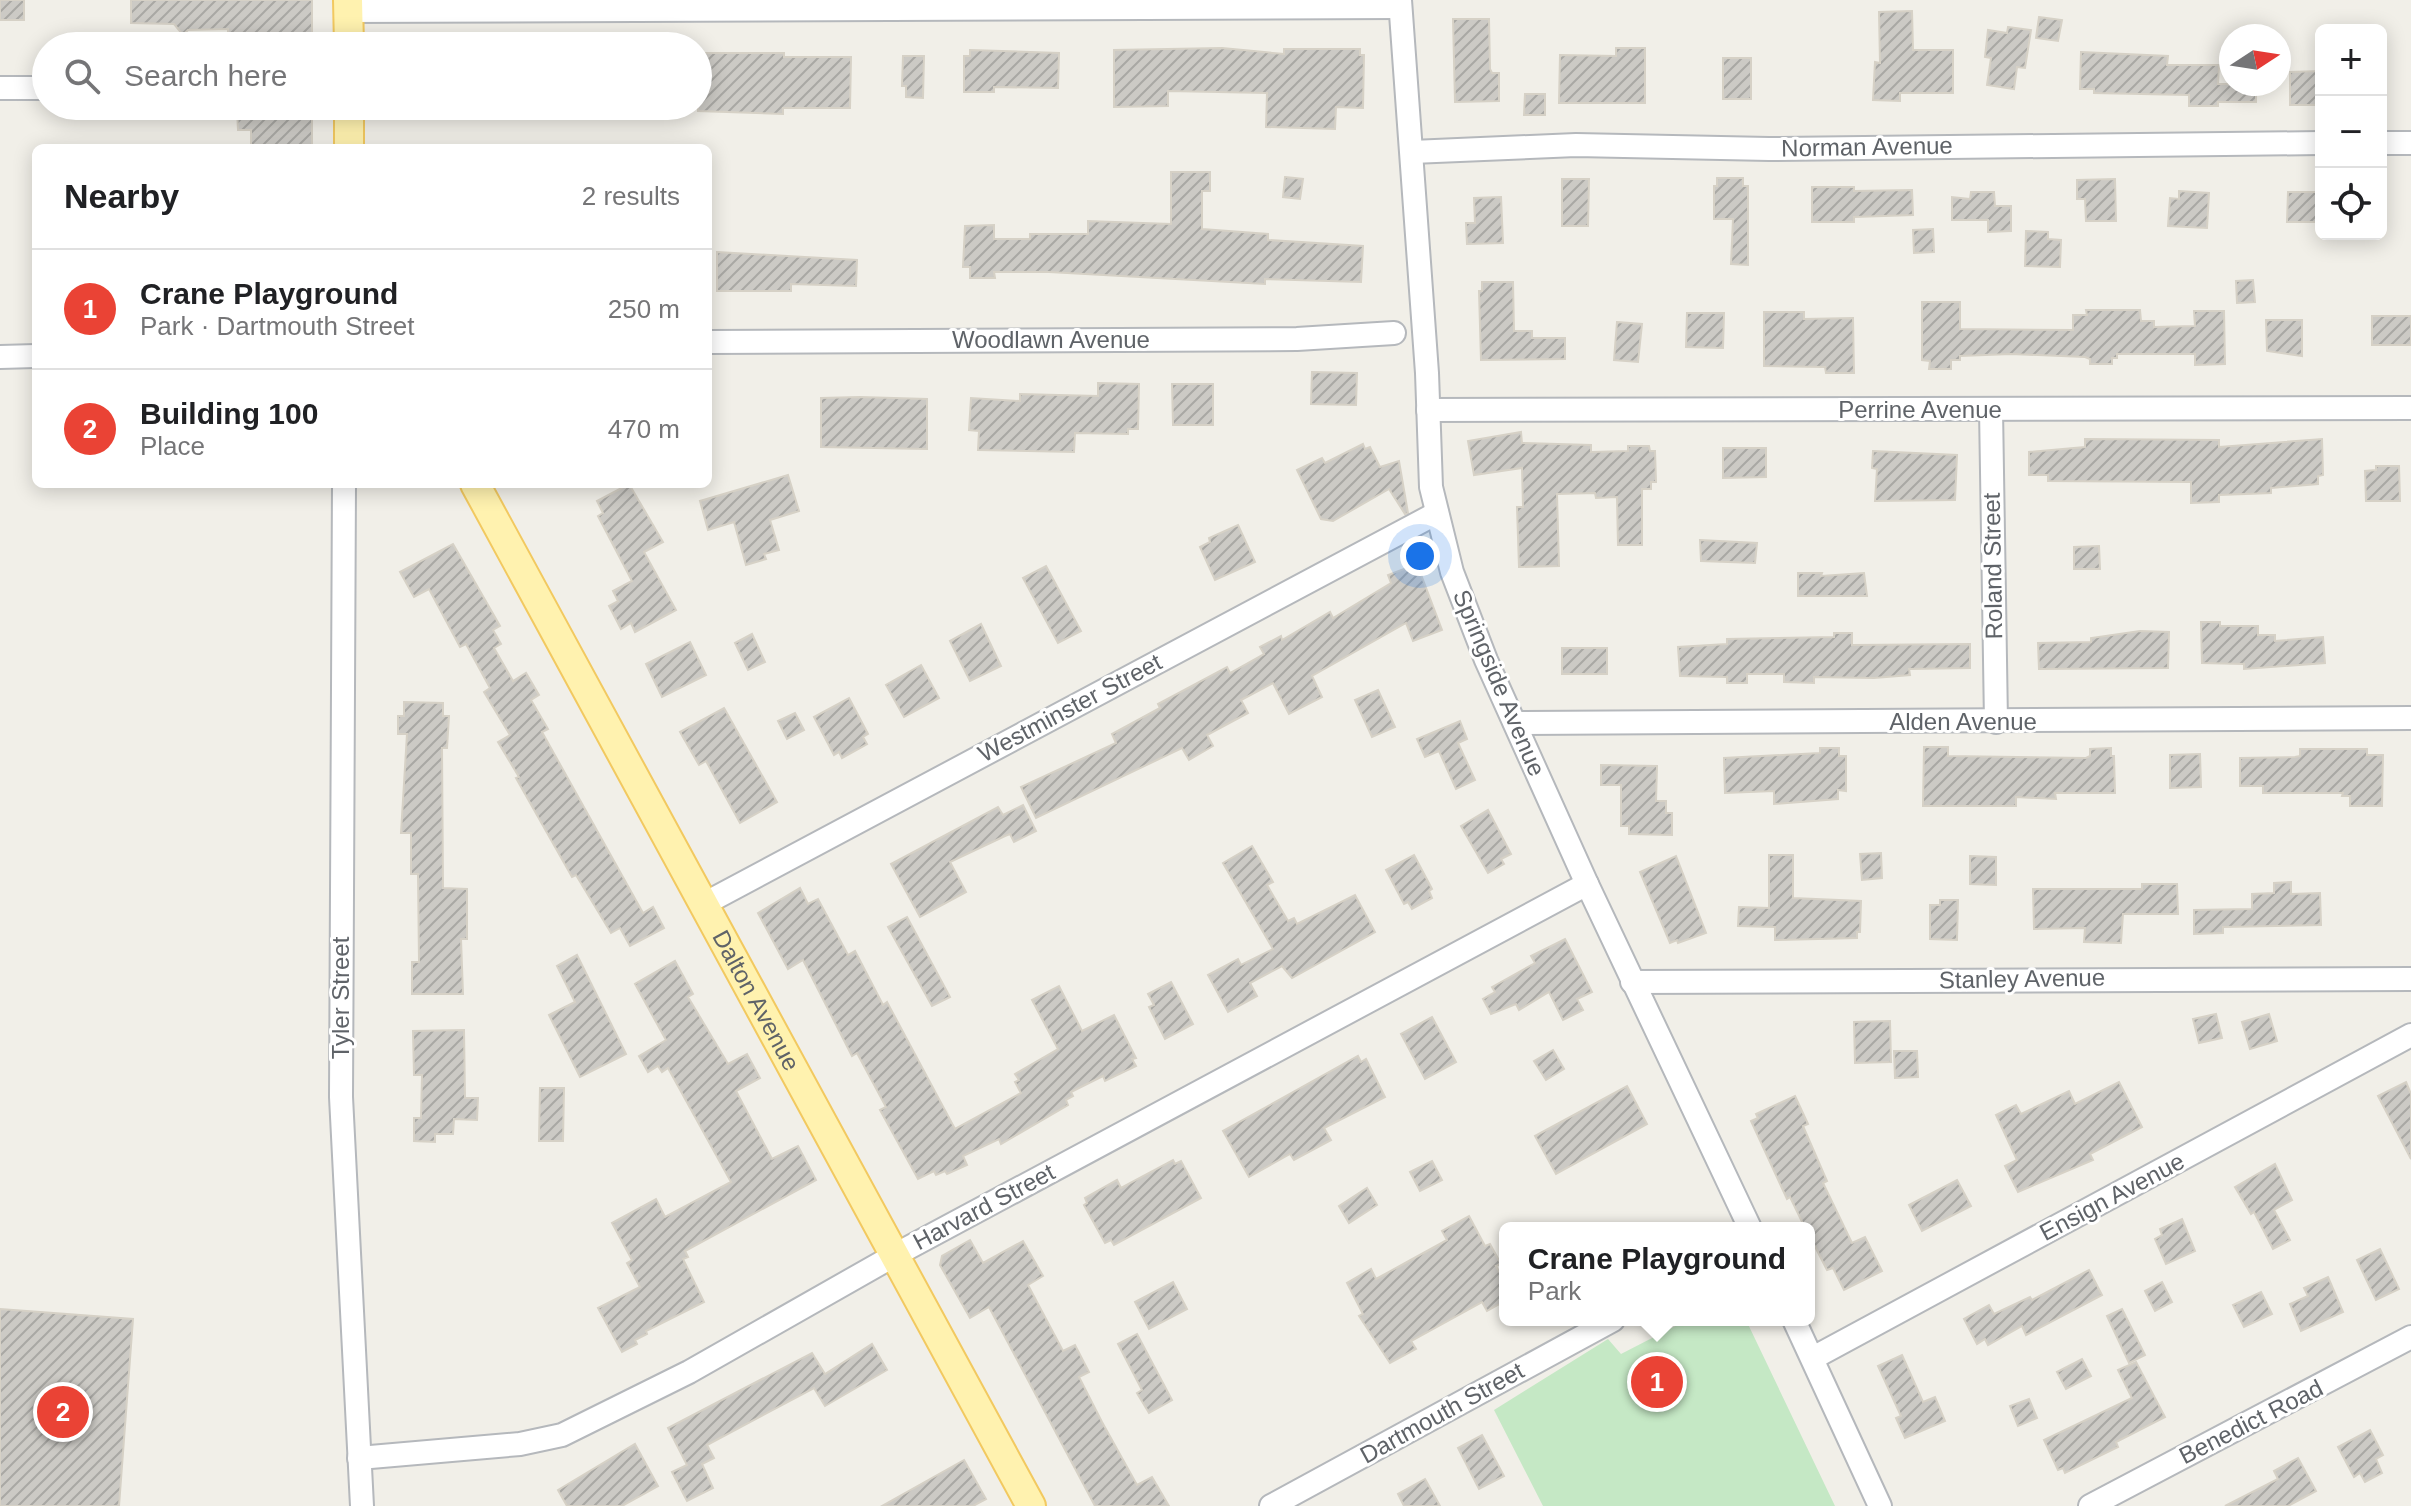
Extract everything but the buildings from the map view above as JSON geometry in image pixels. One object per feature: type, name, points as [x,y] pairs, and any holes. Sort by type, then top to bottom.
[{"type":"main road","points":[[348,6],[349,32]]},
{"type":"main road","points":[[349,120],[349,144]]},
{"type":"main road","name":"Dalton Avenue","points":[[475,488],[1031,1506]]},
{"type":"street","points":[[348,6],[1400,3]]},
{"type":"street","name":"Springside Avenue","points":[[1400,3],[1412,152],[1431,487],[1452,572],[1486,660],[1587,884],[1747,1222]]},
{"type":"street","points":[[0,88],[32,88]]},
{"type":"street","name":"Norman Avenue","points":[[1412,152],[1576,145],[1769,149],[2315,143]]},
{"type":"street","points":[[2387,143],[2411,143]]},
{"type":"street","name":"Woodlawn Avenue","points":[[712,342],[1297,339],[1394,333]]},
{"type":"street","points":[[0,357],[32,356]]},
{"type":"street","name":"Perrine Avenue","points":[[1428,410],[2411,408]]},
{"type":"street","name":"Roland Street","points":[[1991,409],[1996,722]]},
{"type":"street","name":"Tyler Street","points":[[345,488],[341,1097],[362,1506]]},
{"type":"street","name":"Westminster Street","points":[[704,904],[1437,513]]},
{"type":"street","name":"Alden Avenue","points":[[1515,723],[2411,718]]},
{"type":"street","name":"Harvard Street","points":[[359,1458],[520,1444],[562,1435],[689,1372],[895,1255],[1587,884]]},
{"type":"street","name":"Stanley Avenue","points":[[1632,982],[2411,979]]},
{"type":"street","name":"Ensign Avenue","points":[[1813,1358],[2411,1035]]},
{"type":"street","name":"Dartmouth Street","points":[[1271,1506],[1602,1326]]},
{"type":"street","points":[[1797,1326],[1880,1506]]},
{"type":"street","name":"Benedict Road","points":[[2090,1506],[2411,1337]]},
{"type":"green space","points":[[1675,1326],[1749,1326],[1835,1506],[1543,1506],[1494,1410],[1608,1339],[1621,1354]]},
{"type":"place","name":"Crane Playground","points":[[1657,1382]]},
{"type":"place","name":"Building 100","points":[[63,1412]]}]
